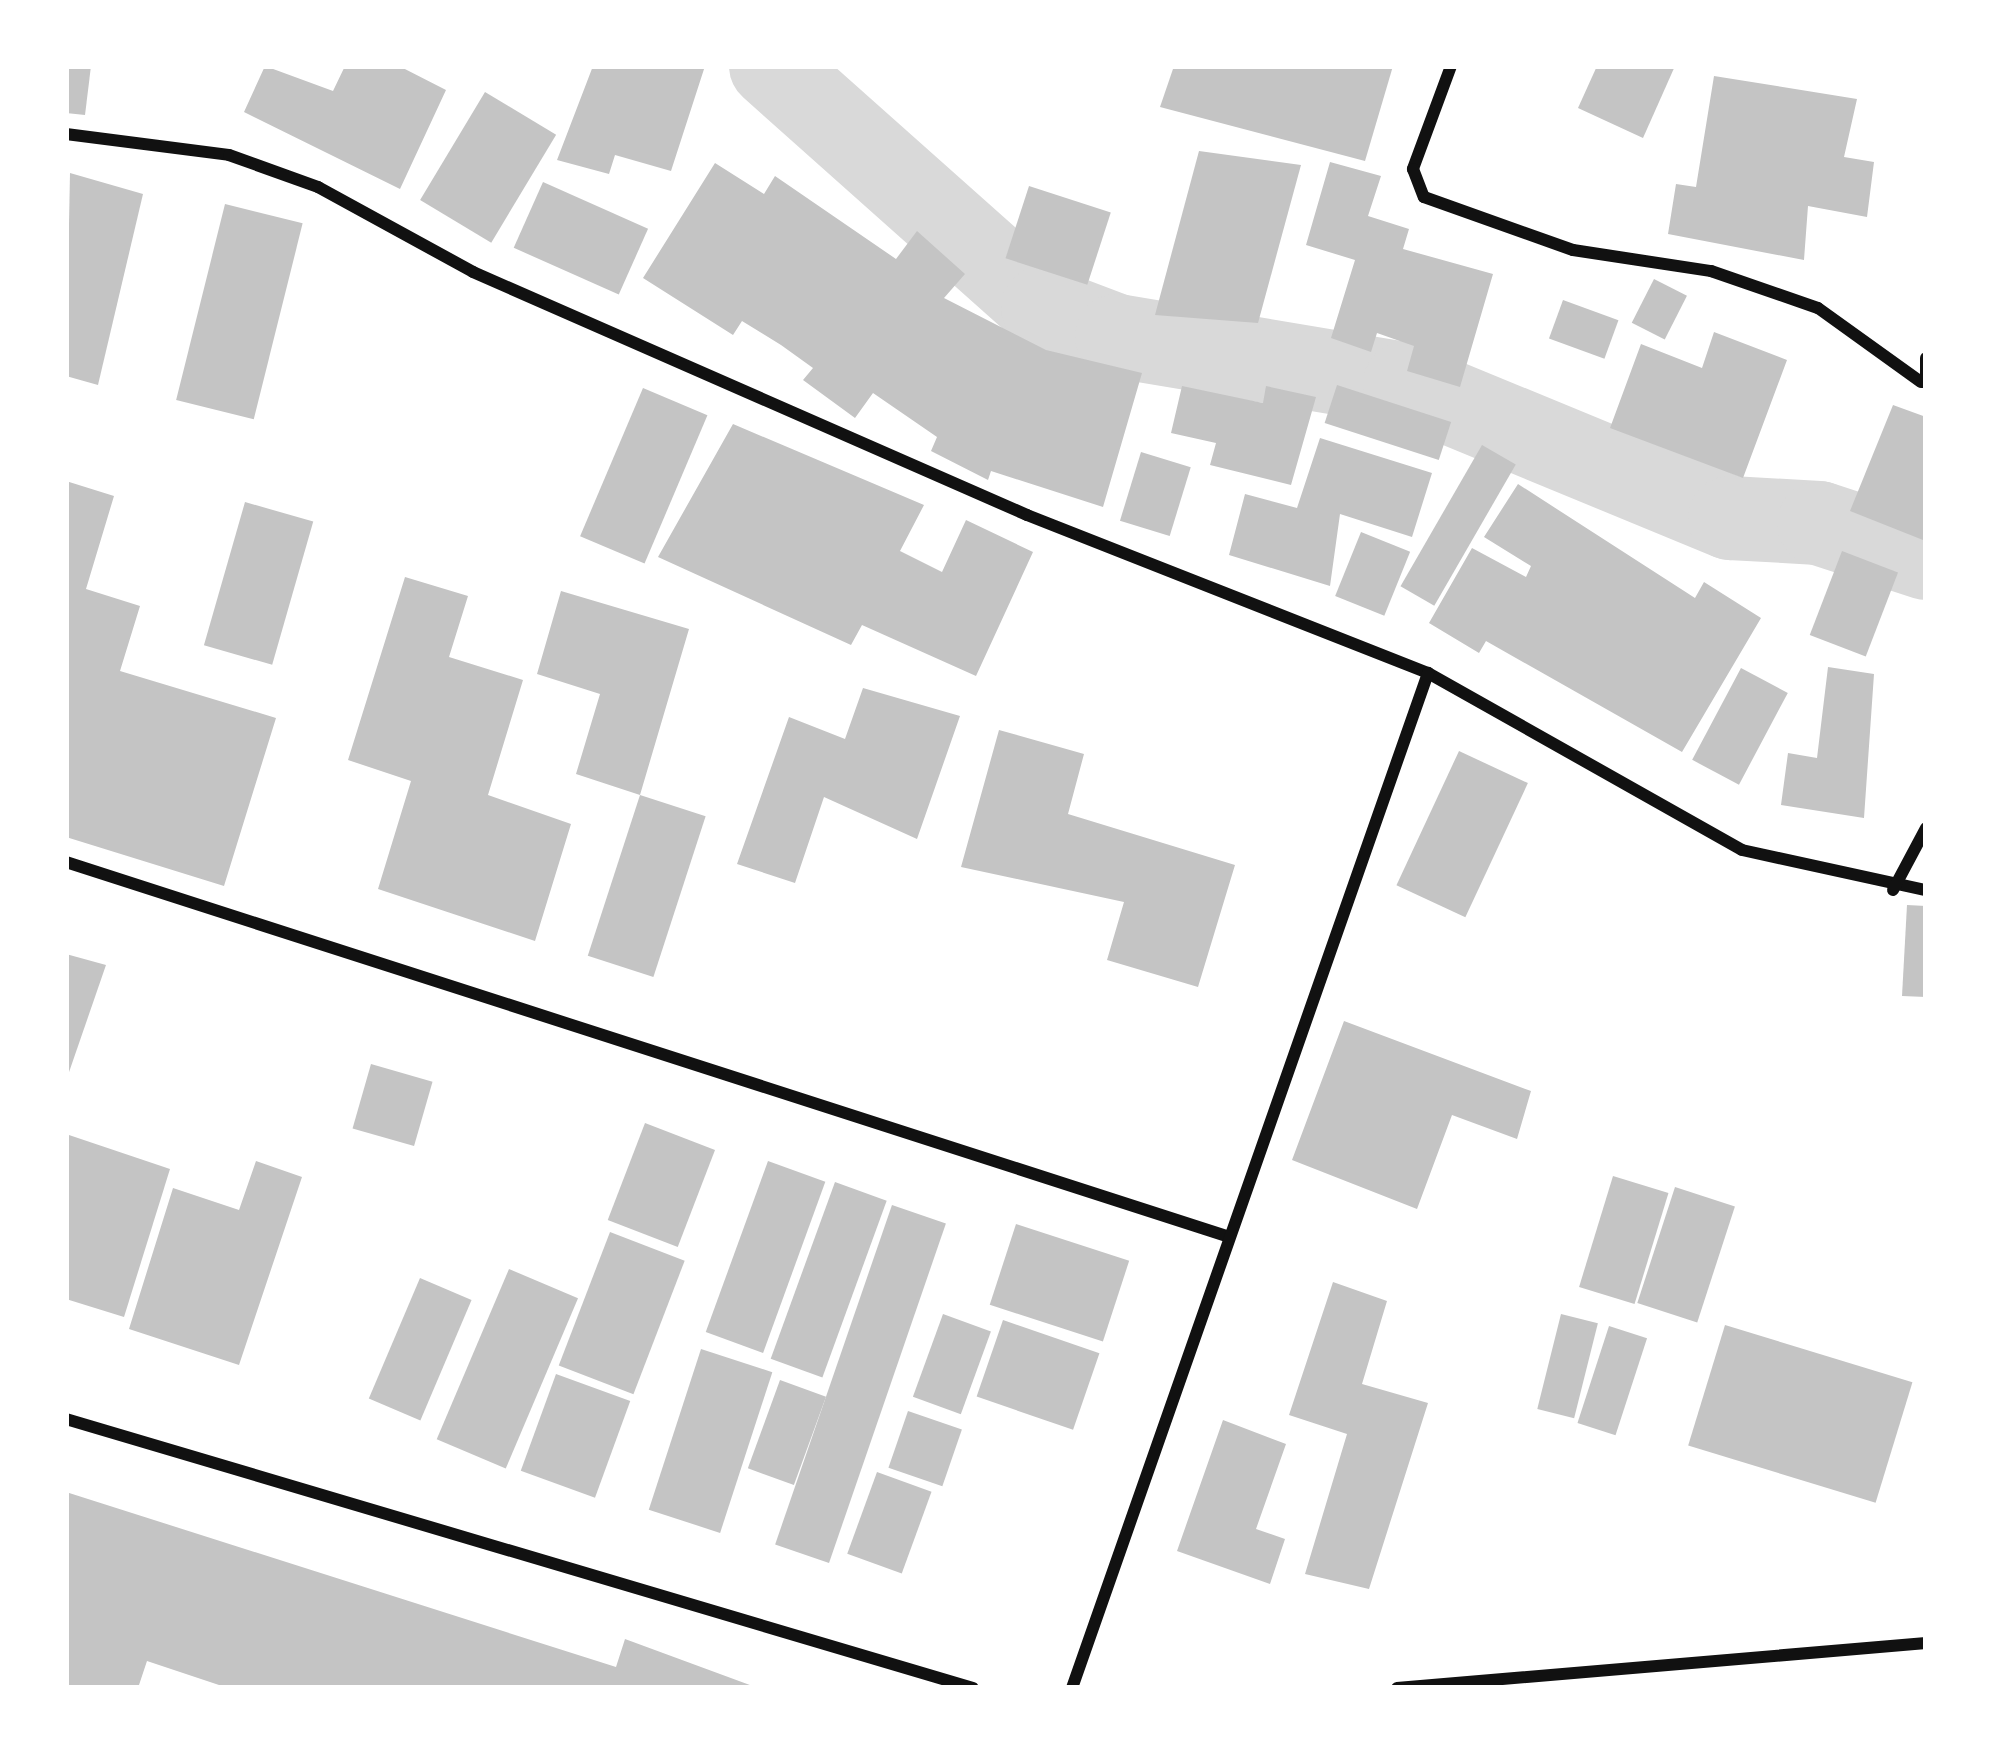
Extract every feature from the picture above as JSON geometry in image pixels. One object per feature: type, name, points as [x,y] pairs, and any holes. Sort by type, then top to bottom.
[{"type":"street","points":[[1450,66],[1413,169],[1424,197],[1573,250],[1711,271],[1818,308],[1924,382]]},
{"type":"street","points":[[66,134],[229,154],[318,187],[472,272],[1027,515],[1428,673],[1742,850],[1893,890],[1926,890]]},
{"type":"street","points":[[1924,382],[1926,358]]},
{"type":"street","points":[[1072,1688],[1428,673]]},
{"type":"street","points":[[1893,890],[1926,828]]},
{"type":"street","points":[[66,862],[1227,1236]]},
{"type":"street","points":[[66,1419],[973,1688]]},
{"type":"street","points":[[1397,1688],[1926,1643]]},
{"type":"building","points":[[66,66],[91,66],[85,115],[66,113]]},
{"type":"building","points":[[265,66],[333,91],[345,66],[399,66],[446,90],[400,189],[244,112]]},
{"type":"building","points":[[593,66],[705,66],[671,171],[615,155],[609,174],[557,160]]},
{"type":"building","points":[[1174,66],[1393,66],[1365,161],[1160,107]]},
{"type":"building","points":[[1597,66],[1675,66],[1643,138],[1578,108]]},
{"type":"building","points":[[1714,76],[1857,99],[1844,157],[1874,162],[1867,217],[1808,206],[1804,260],[1668,234],[1676,184],[1696,187]]},
{"type":"building","points":[[485,92],[556,135],[491,243],[420,200]]},
{"type":"building","points":[[1199,151],[1301,165],[1258,323],[1155,315]]},
{"type":"building","points":[[1330,162],[1381,176],[1368,216],[1409,229],[1403,249],[1493,274],[1460,387],[1407,371],[1414,346],[1377,333],[1371,352],[1331,338],[1355,260],[1306,245]]},
{"type":"building","points":[[715,163],[764,194],[775,176],[896,259],[917,231],[965,274],[944,298],[1046,350],[1142,373],[1103,507],[991,471],[988,480],[931,451],[937,437],[873,393],[855,418],[803,380],[813,368],[781,345],[742,321],[733,335],[643,278]]},
{"type":"building","points":[[70,173],[143,194],[98,385],[66,376]]},
{"type":"building","points":[[543,182],[648,229],[619,295],[514,248]]},
{"type":"building","points":[[1029,186],[1111,213],[1087,285],[1006,258]]},
{"type":"building","points":[[225,204],[303,223],[254,419],[176,400]]},
{"type":"building","points":[[1654,279],[1687,296],[1665,339],[1632,323]]},
{"type":"building","points":[[1563,300],[1618,320],[1604,359],[1549,339]]},
{"type":"building","points":[[1714,332],[1787,360],[1743,478],[1610,428],[1641,344],[1702,368]]},
{"type":"building","points":[[1337,385],[1451,422],[1439,460],[1325,423]]},
{"type":"building","points":[[1182,386],[1263,403],[1266,386],[1316,397],[1291,485],[1210,465],[1216,443],[1171,433]]},
{"type":"building","points":[[643,388],[707,415],[645,564],[580,536]]},
{"type":"building","points":[[1893,405],[1926,417],[1923,540],[1850,511]]},
{"type":"building","points":[[733,424],[924,505],[900,551],[942,572],[966,520],[1033,552],[976,676],[862,625],[851,645],[658,557]]},
{"type":"building","points":[[1320,438],[1432,473],[1412,537],[1340,514],[1330,586],[1229,555],[1245,494],[1297,508]]},
{"type":"building","points":[[1482,445],[1516,464],[1434,606],[1400,586]]},
{"type":"building","points":[[1141,452],[1191,467],[1170,536],[1120,521]]},
{"type":"building","points":[[66,481],[114,496],[86,589],[140,606],[120,671],[276,718],[224,886],[66,837]]},
{"type":"building","points":[[1518,484],[1695,598],[1704,582],[1761,618],[1682,752],[1486,641],[1479,653],[1429,623],[1472,548],[1526,577],[1531,566],[1484,537]]},
{"type":"building","points":[[245,502],[313,522],[272,665],[204,645]]},
{"type":"building","points":[[1361,532],[1410,552],[1384,616],[1335,596]]},
{"type":"building","points":[[1842,551],[1898,573],[1866,657],[1810,635]]},
{"type":"building","points":[[405,577],[468,596],[449,657],[523,680],[488,795],[571,824],[535,941],[378,889],[411,781],[348,760]]},
{"type":"building","points":[[561,591],[689,629],[640,795],[576,774],[600,694],[537,674]]},
{"type":"building","points":[[1828,667],[1874,674],[1864,818],[1781,805],[1788,753],[1817,758]]},
{"type":"building","points":[[1741,668],[1788,693],[1739,785],[1692,760]]},
{"type":"building","points":[[863,688],[960,716],[917,839],[824,797],[795,883],[737,864],[789,717],[845,739]]},
{"type":"building","points":[[999,730],[1084,754],[1068,814],[1235,865],[1198,987],[1107,960],[1124,902],[961,867]]},
{"type":"building","points":[[1459,751],[1528,783],[1465,917],[1396,885]]},
{"type":"building","points":[[640,795],[706,816],[653,977],[588,956]]},
{"type":"building","points":[[1907,905],[1926,906],[1926,997],[1902,996]]},
{"type":"building","points":[[66,954],[106,965],[67,1078],[66,1077]]},
{"type":"building","points":[[1344,1021],[1531,1091],[1517,1139],[1452,1115],[1417,1209],[1292,1160]]},
{"type":"building","points":[[371,1064],[433,1082],[414,1146],[353,1128]]},
{"type":"building","points":[[645,1123],[715,1150],[678,1247],[608,1220]]},
{"type":"building","points":[[66,1134],[170,1169],[124,1317],[66,1299]]},
{"type":"building","points":[[256,1161],[302,1177],[239,1365],[129,1329],[173,1188],[239,1210]]},
{"type":"building","points":[[768,1161],[825,1182],[763,1353],[706,1332]]},
{"type":"building","points":[[1613,1176],[1668,1193],[1635,1304],[1579,1287]]},
{"type":"building","points":[[835,1182],[887,1201],[822,1377],[771,1359]]},
{"type":"building","points":[[1675,1187],[1735,1206],[1697,1322],[1637,1303]]},
{"type":"building","points":[[892,1205],[946,1224],[829,1563],[775,1544]]},
{"type":"building","points":[[1016,1224],[1129,1261],[1103,1342],[990,1305]]},
{"type":"building","points":[[610,1232],[685,1261],[633,1394],[559,1366]]},
{"type":"building","points":[[509,1269],[578,1298],[506,1469],[437,1439]]},
{"type":"building","points":[[420,1278],[472,1300],[420,1420],[369,1399]]},
{"type":"building","points":[[1333,1282],[1387,1301],[1362,1384],[1428,1403],[1369,1589],[1305,1574],[1347,1434],[1289,1415]]},
{"type":"building","points":[[943,1314],[991,1331],[961,1414],[913,1397]]},
{"type":"building","points":[[1561,1314],[1598,1323],[1574,1418],[1537,1409]]},
{"type":"building","points":[[1003,1320],[1099,1353],[1073,1430],[977,1397]]},
{"type":"building","points":[[1725,1325],[1912,1382],[1876,1503],[1688,1445]]},
{"type":"building","points":[[1609,1326],[1647,1338],[1616,1435],[1577,1423]]},
{"type":"building","points":[[701,1349],[772,1372],[720,1533],[649,1510]]},
{"type":"building","points":[[556,1374],[630,1401],[595,1498],[521,1471]]},
{"type":"building","points":[[780,1380],[826,1397],[794,1485],[748,1468]]},
{"type":"building","points":[[908,1411],[962,1430],[942,1486],[888,1468]]},
{"type":"building","points":[[1223,1420],[1286,1444],[1256,1529],[1285,1539],[1270,1584],[1177,1551]]},
{"type":"building","points":[[877,1472],[932,1492],[902,1574],[847,1554]]},
{"type":"building","points":[[66,1492],[616,1667],[625,1639],[758,1688],[228,1688],[147,1661],[138,1688],[66,1688]]},
{"type":"waterway","points":[[771,66],[1043,308],[1117,336],[1405,384],[1730,518],[1819,523],[1926,558]]}]
